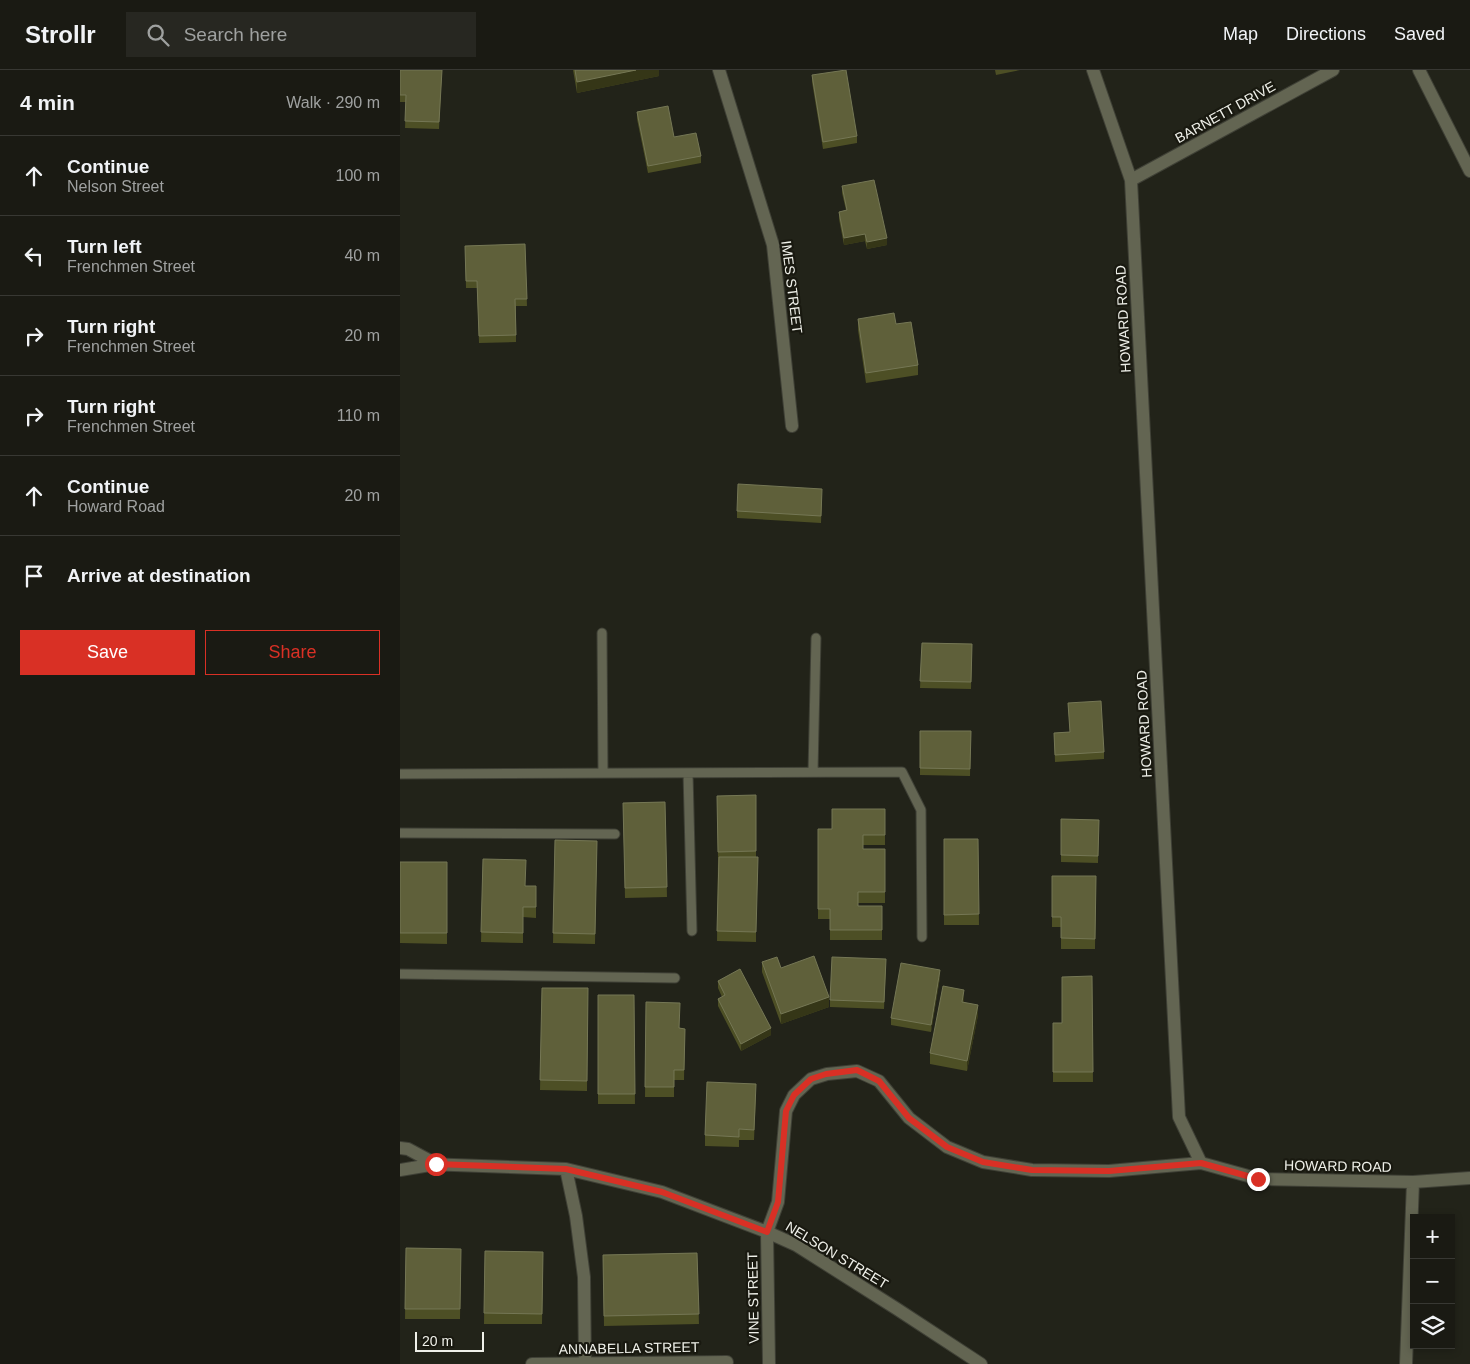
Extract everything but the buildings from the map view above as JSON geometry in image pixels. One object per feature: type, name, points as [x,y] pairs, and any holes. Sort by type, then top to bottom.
[{"type":"street","name":"IMES STREET","points":[[719,70],[773,245],[792,426]]},
{"type":"street","name":"HOWARD ROAD","points":[[1093,70],[1131,180],[1179,1117],[1201,1163],[1258,1179],[1413,1182],[1470,1178]]},
{"type":"street","name":"BARNETT DRIVE","points":[[1131,180],[1333,70]]},
{"type":"street","points":[[1419,70],[1470,171]]},
{"type":"street","points":[[767,1232],[778,1202],[786,1111],[794,1095],[811,1079],[826,1074],[857,1070],[879,1081],[909,1118],[947,1147],[983,1162],[1032,1170],[1109,1171],[1201,1163]]},
{"type":"street","points":[[400,1148],[408,1149],[436,1164]]},
{"type":"street","name":"NELSON STREET","points":[[400,1164],[566,1169],[662,1192],[767,1232],[804,1251],[981,1364]]},
{"type":"street","points":[[400,1170],[436,1164]]},
{"type":"street","points":[[566,1169],[576,1216],[584,1277],[586,1363]]},
{"type":"street","points":[[1406,1364],[1413,1182]]},
{"type":"street","name":"VINE STREET","points":[[767,1232],[769,1364]]},
{"type":"street","name":"ANNABELLA STREET","points":[[532,1364],[727,1362]]},
{"type":"lane","points":[[602,633],[603,773]]},
{"type":"lane","points":[[813,772],[816,638]]},
{"type":"lane","points":[[400,774],[902,772],[921,810],[922,937]]},
{"type":"lane","points":[[688,773],[692,931]]},
{"type":"lane","points":[[400,833],[615,834]]},
{"type":"lane","points":[[400,974],[675,978]]},
{"type":"route","points":[[436,1164],[566,1169],[662,1192],[767,1232],[778,1202],[786,1111],[794,1095],[811,1079],[826,1074],[857,1070],[879,1081],[909,1118],[947,1147],[983,1162],[1032,1170],[1109,1171],[1201,1163],[1258,1179]]}]
